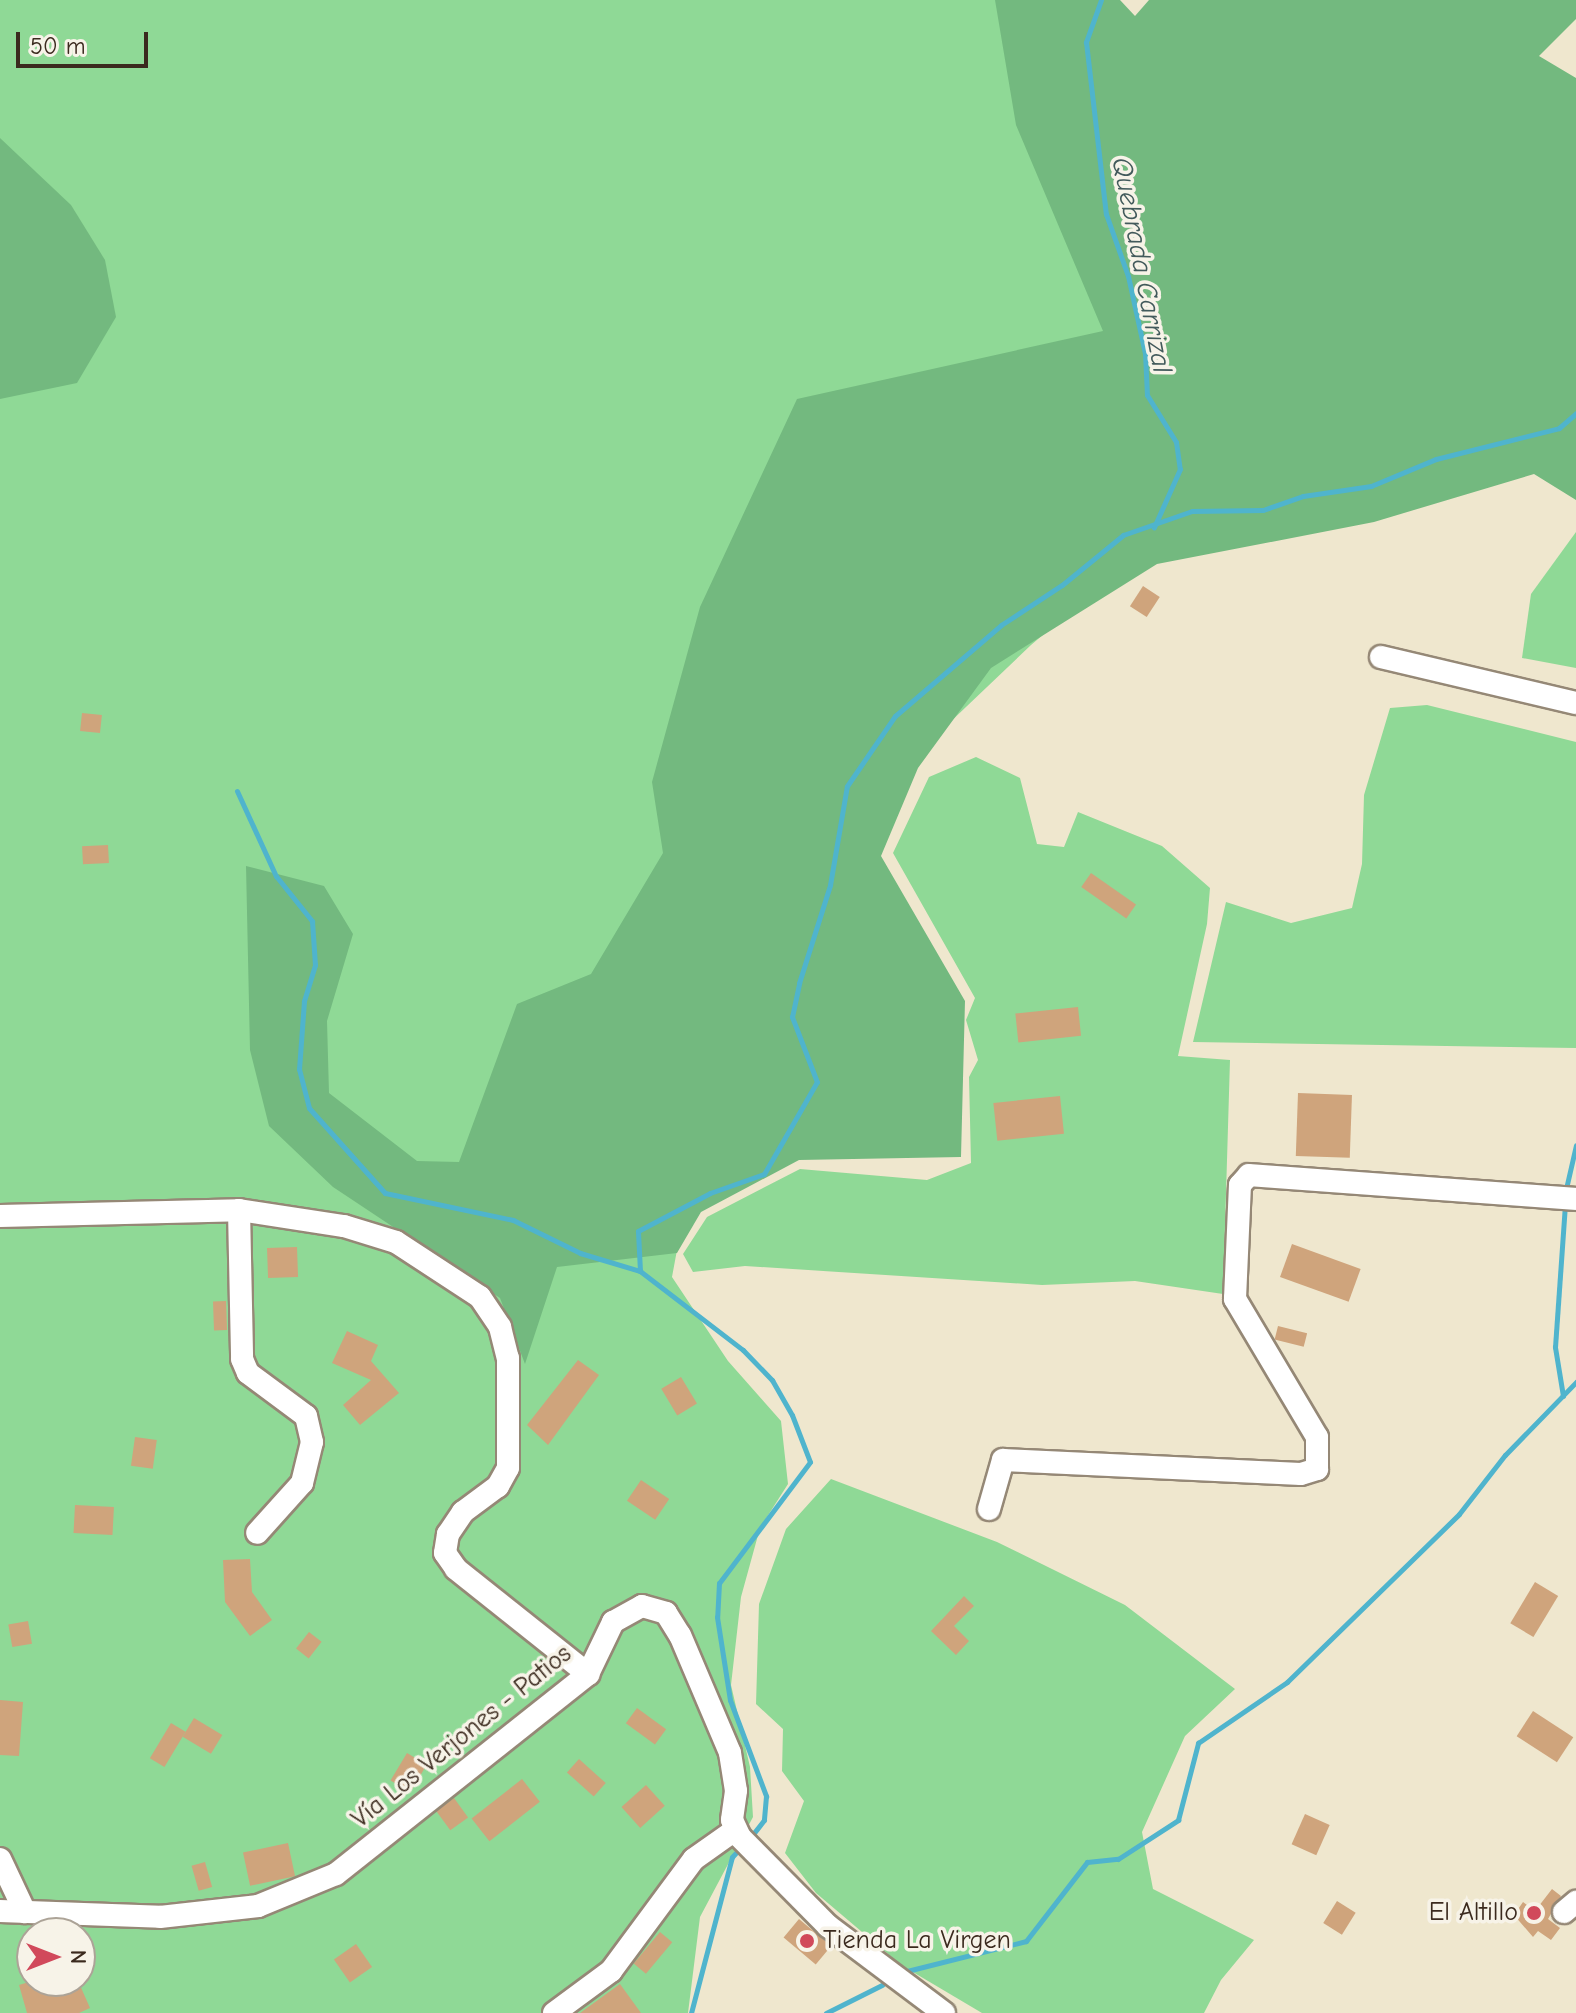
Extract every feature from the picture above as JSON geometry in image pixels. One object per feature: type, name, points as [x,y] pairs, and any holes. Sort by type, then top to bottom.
[{"type":"street","points":[[1381,657],[1576,703]]},
{"type":"street","points":[[989,1509],[1003,1460],[1301,1474],[1317,1469],[1317,1437],[1235,1299],[1240,1185],[1249,1175],[1576,1199]]},
{"type":"street","points":[[0,1216],[239,1210],[344,1226],[396,1242],[480,1297],[500,1327],[508,1358],[508,1468],[498,1486],[463,1512],[448,1534],[445,1553],[456,1569],[588,1674]]},
{"type":"street","points":[[239,1210],[242,1359],[248,1373],[306,1416],[312,1442],[302,1483],[257,1533]]},
{"type":"street","name":"Vía Los Verjones - Patios","points":[[0,1911],[160,1917],[258,1906],[323,1879],[588,1674],[613,1622],[626,1610],[642,1606],[666,1613],[730,1753],[743,1839]]},
{"type":"street","points":[[554,2013],[611,1971],[694,1859],[743,1839],[828,1926],[944,2013]]},
{"type":"street","points":[[0,1859],[25,1912]]},
{"type":"green space","points":[[0,0],[1111,0],[1150,544],[1031,645],[925,746],[682,1223],[672,1277],[728,1361],[781,1421],[788,1484],[760,1528],[741,1597],[731,1685],[750,1767],[753,1817],[700,1917],[688,2013],[0,2013]]},
{"type":"green space","points":[[995,0],[1120,0],[1135,16],[1149,0],[1576,0],[1576,19],[1539,56],[1576,78],[1576,500],[1534,474],[1374,522],[1157,564],[991,668],[918,768],[881,856],[965,1001],[961,1157],[799,1160],[701,1212],[677,1253],[557,1267],[525,1364],[500,1298],[333,1187],[269,1126],[250,1050],[246,866],[324,886],[353,934],[327,1021],[329,1093],[417,1161],[459,1162],[517,1004],[591,974],[663,853],[652,782],[700,607],[797,399],[1103,331],[1016,125]]},
{"type":"green space","points":[[0,138],[71,205],[105,260],[116,317],[77,383],[0,399]]},
{"type":"green space","points":[[1576,532],[1576,668],[1522,658],[1531,594]]},
{"type":"green space","points":[[1427,705],[1576,742],[1576,1048],[1193,1042],[1226,902],[1291,923],[1352,908],[1362,864],[1364,795],[1390,708]]},
{"type":"green space","points":[[976,757],[1020,778],[1037,844],[1064,847],[1078,812],[1162,846],[1210,888],[1207,924],[1178,1056],[1230,1060],[1223,1294],[1135,1281],[1042,1285],[745,1266],[693,1272],[683,1254],[707,1217],[800,1169],[927,1180],[971,1163],[969,1077],[978,1060],[966,1020],[975,998],[893,853],[929,777]]},
{"type":"green space","points":[[831,1479],[997,1542],[1125,1605],[1235,1689],[1185,1736],[1142,1832],[1153,1889],[1254,1940],[1221,1980],[1204,2013],[982,2013],[901,1965],[816,1893],[785,1853],[804,1801],[782,1771],[783,1729],[756,1704],[759,1604],[786,1529]]},
{"type":"building","points":[[1143,586],[1160,597],[1147,617],[1130,606]]},
{"type":"building","points":[[82,713],[102,715],[100,733],[80,731]]},
{"type":"building","points":[[108,845],[109,863],[83,864],[82,846]]},
{"type":"building","points":[[1091,873],[1136,905],[1126,918],[1081,887]]},
{"type":"building","points":[[1078,1007],[1081,1036],[1018,1042],[1015,1014]]},
{"type":"building","points":[[1298,1093],[1352,1095],[1350,1158],[1296,1156]]},
{"type":"building","points":[[1060,1096],[1064,1134],[997,1141],[993,1103]]},
{"type":"building","points":[[1292,1244],[1361,1269],[1349,1302],[1280,1277]]},
{"type":"building","points":[[297,1247],[298,1277],[268,1278],[267,1248]]},
{"type":"building","points":[[213,1301],[226,1301],[227,1330],[214,1330]]},
{"type":"building","points":[[1278,1326],[1307,1333],[1304,1347],[1275,1340]]},
{"type":"building","points":[[347,1331],[378,1345],[371,1361],[399,1393],[360,1425],[343,1405],[371,1380],[332,1363]]},
{"type":"building","points":[[578,1360],[599,1375],[548,1445],[527,1425]]},
{"type":"building","points":[[681,1377],[697,1404],[677,1415],[661,1389]]},
{"type":"building","points":[[135,1437],[157,1440],[153,1469],[131,1466]]},
{"type":"building","points":[[641,1480],[669,1499],[655,1520],[627,1501]]},
{"type":"building","points":[[75,1505],[114,1507],[112,1535],[74,1533]]},
{"type":"building","points":[[250,1559],[252,1592],[272,1620],[250,1636],[225,1602],[223,1560]]},
{"type":"building","points":[[1535,1582],[1558,1596],[1533,1637],[1510,1623]]},
{"type":"building","points":[[964,1596],[974,1606],[954,1626],[969,1641],[956,1655],[931,1631]]},
{"type":"building","points":[[28,1621],[32,1644],[12,1647],[8,1624]]},
{"type":"building","points":[[309,1632],[322,1642],[309,1658],[296,1649]]},
{"type":"building","points":[[0,1700],[23,1702],[19,1756],[0,1755]]},
{"type":"building","points":[[637,1708],[666,1729],[655,1745],[626,1723]]},
{"type":"building","points":[[1533,1711],[1573,1737],[1557,1762],[1517,1736]]},
{"type":"building","points":[[194,1718],[222,1735],[211,1754],[183,1737]]},
{"type":"building","points":[[171,1723],[186,1732],[164,1767],[150,1758]]},
{"type":"building","points":[[407,1753],[427,1765],[410,1792],[391,1780]]},
{"type":"building","points":[[579,1759],[606,1783],[594,1796],[567,1772]]},
{"type":"building","points":[[522,1779],[540,1802],[489,1841],[472,1818]]},
{"type":"building","points":[[646,1785],[665,1806],[640,1828],[621,1807]]},
{"type":"building","points":[[454,1798],[468,1817],[450,1830],[436,1811]]},
{"type":"building","points":[[1305,1814],[1330,1825],[1316,1855],[1292,1844]]},
{"type":"building","points":[[288,1843],[295,1876],[250,1886],[243,1853]]},
{"type":"building","points":[[205,1862],[212,1887],[199,1891],[192,1866]]},
{"type":"building","name":"El Altillo","points":[[1552,1889],[1561,1896],[1548,1919],[1560,1928],[1551,1940],[1538,1931],[1533,1937],[1514,1915],[1523,1902],[1535,1911]]},
{"type":"building","points":[[1337,1901],[1356,1913],[1342,1935],[1323,1923]]},
{"type":"building","name":"Tienda La Virgen","points":[[799,1919],[831,1946],[816,1964],[784,1937]]},
{"type":"building","points":[[660,1932],[672,1942],[646,1974],[634,1963]]},
{"type":"building","points":[[356,1944],[372,1967],[350,1982],[334,1959]]},
{"type":"building","points":[[620,1984],[641,2013],[580,2013]]},
{"type":"building","points":[[22,1997],[85,1997],[90,2008],[79,2013],[27,2013]]},
{"type":"waterway","name":"Quebrada Carrizal","points":[[1101,0],[1086,42],[1106,214],[1128,276],[1145,353],[1147,395],[1176,442],[1180,469],[1154,527]]},
{"type":"waterway","points":[[640,1271],[638,1231],[710,1193],[764,1174],[817,1082],[792,1017],[799,983],[830,885],[847,786],[895,716],[1001,625],[1062,585],[1123,535],[1192,511],[1263,510],[1303,496],[1371,486],[1436,459],[1559,428],[1576,413]]},
{"type":"waterway","points":[[237,791],[276,876],[312,921],[315,965],[304,1001],[299,1069],[309,1108],[385,1193],[513,1220],[580,1253],[640,1271],[743,1350],[772,1380],[792,1415],[810,1462],[719,1583],[717,1617],[730,1700],[766,1796],[764,1820],[749,1839]]},
{"type":"waterway","points":[[1565,1193],[1576,1145]]},
{"type":"waterway","points":[[1563,1396],[1555,1347],[1565,1203]]},
{"type":"waterway","points":[[907,1971],[1026,1941],[1087,1862],[1118,1859],[1178,1820],[1198,1743],[1287,1682],[1459,1514],[1505,1455],[1576,1382]]},
{"type":"waterway","points":[[691,2013],[732,1857],[742,1846]]},
{"type":"waterway","points":[[826,2013],[882,1985]]},
{"type":"place","name":"El Altillo","points":[[1534,1913]]},
{"type":"place","name":"Tienda La Virgen","points":[[807,1941]]}]
